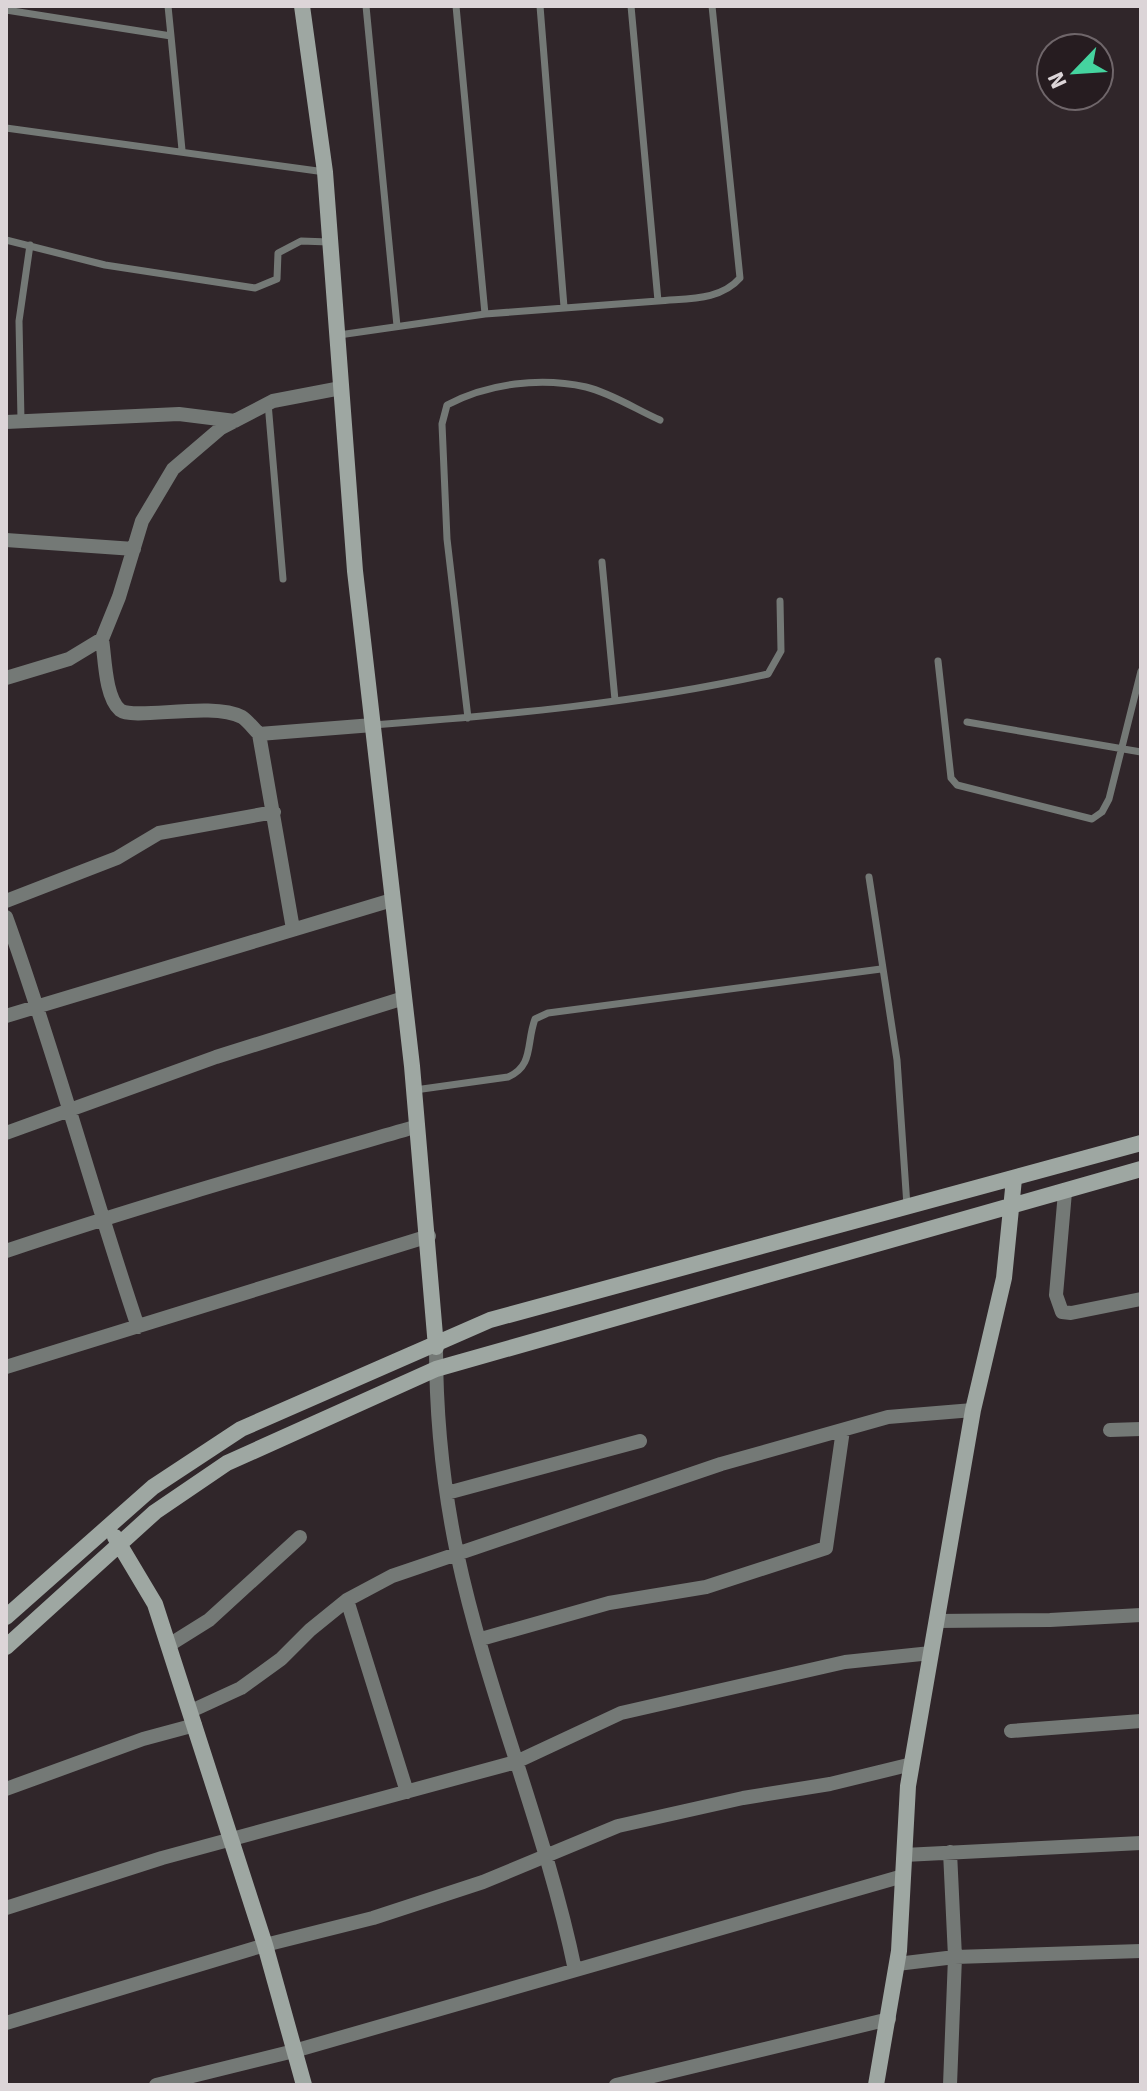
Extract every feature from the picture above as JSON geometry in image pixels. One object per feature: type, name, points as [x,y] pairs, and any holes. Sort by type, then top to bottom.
[{"type":"street","points":[[302,6],[325,172],[355,571],[429,1236],[447,1493],[458,1555],[516,1762],[563,1910],[575,1970]]},
{"type":"street","points":[[6,678],[69,659],[102,639],[109,626],[142,521],[173,469],[221,428],[268,403],[341,388]]},
{"type":"street","points":[[14,421],[179,414],[235,421]]},
{"type":"street","points":[[6,540],[134,549]]},
{"type":"street","points":[[102,639],[113,699],[121,711],[133,715],[175,709],[212,710],[242,717],[259,734],[293,929]]},
{"type":"street","points":[[259,734],[373,725]]},
{"type":"street","points":[[6,901],[117,858],[159,833],[274,812]]},
{"type":"street","points":[[6,1016],[392,900]]},
{"type":"street","points":[[6,917],[38,1004],[101,1218],[138,1327]]},
{"type":"street","points":[[6,1133],[216,1057],[404,998]]},
{"type":"street","points":[[6,1251],[101,1218],[137,1211],[264,1170],[418,1126]]},
{"type":"street","points":[[6,1617],[110,1529],[153,1487],[241,1429],[357,1376],[436,1347],[490,1320],[1141,1143]]},
{"type":"street","points":[[6,1647],[120,1547],[155,1512],[227,1463],[436,1369],[1013,1208],[1141,1169]]},
{"type":"street","points":[[876,2085],[897,1964],[912,1764],[973,1410],[1004,1278],[1014,1179]]},
{"type":"street","points":[[1065,1192],[1056,1295],[1062,1312],[1141,1299]]},
{"type":"street","points":[[6,1367],[429,1236]]},
{"type":"street","points":[[6,1789],[193,1718],[250,1681],[347,1600],[392,1576],[721,1464],[888,1417],[973,1410]]},
{"type":"street","points":[[1110,1430],[1141,1429]]},
{"type":"street","points":[[481,1639],[609,1603],[706,1587],[826,1548],[843,1430]]},
{"type":"street","points":[[447,1493],[640,1441]]},
{"type":"street","points":[[110,1529],[155,1604],[265,1945],[304,2085]]},
{"type":"street","points":[[169,1645],[209,1620],[300,1537]]},
{"type":"street","points":[[347,1600],[407,1792]]},
{"type":"street","points":[[936,1621],[1141,1615]]},
{"type":"street","points":[[6,1908],[162,1858],[516,1762],[621,1713],[845,1662],[931,1653]]},
{"type":"street","points":[[1011,1731],[1141,1721]]},
{"type":"street","points":[[6,2023],[265,1945],[373,1918],[545,1857],[618,1826],[743,1798],[830,1784],[912,1764]]},
{"type":"street","points":[[904,1855],[1141,1843]]},
{"type":"street","points":[[950,1852],[955,1957],[950,2085]]},
{"type":"street","points":[[156,2085],[294,2051],[903,1876]]},
{"type":"street","points":[[897,1964],[955,1957],[1141,1951]]},
{"type":"street","points":[[616,2085],[889,2019]]},
{"type":"lane","points":[[168,6],[182,150]]},
{"type":"lane","points":[[366,6],[397,326]]},
{"type":"lane","points":[[456,6],[485,314]]},
{"type":"lane","points":[[540,6],[564,307]]},
{"type":"lane","points":[[631,6],[658,301]]},
{"type":"lane","points":[[337,335],[485,314],[658,301],[730,290],[740,278],[712,6]]},
{"type":"lane","points":[[6,10],[171,36]]},
{"type":"lane","points":[[6,128],[325,172]]},
{"type":"lane","points":[[6,240],[105,265],[255,288],[277,279],[278,253],[289,245],[329,242]]},
{"type":"lane","points":[[14,421],[19,321],[30,245]]},
{"type":"lane","points":[[468,718],[447,539],[442,424],[447,405],[461,398],[538,380],[588,388],[660,420]]},
{"type":"lane","points":[[268,403],[283,579]]},
{"type":"lane","points":[[602,562],[615,700]]},
{"type":"lane","points":[[373,725],[468,718],[687,692],[768,674],[781,651],[780,601]]},
{"type":"lane","points":[[938,661],[951,778],[965,790],[1092,819],[1102,812],[1109,799],[1141,671]]},
{"type":"lane","points":[[967,722],[1141,752]]},
{"type":"lane","points":[[869,877],[897,1060],[907,1206]]},
{"type":"lane","points":[[414,1090],[508,1077],[520,1071],[528,1063],[529,1038],[535,1019],[565,1008],[881,969]]}]
